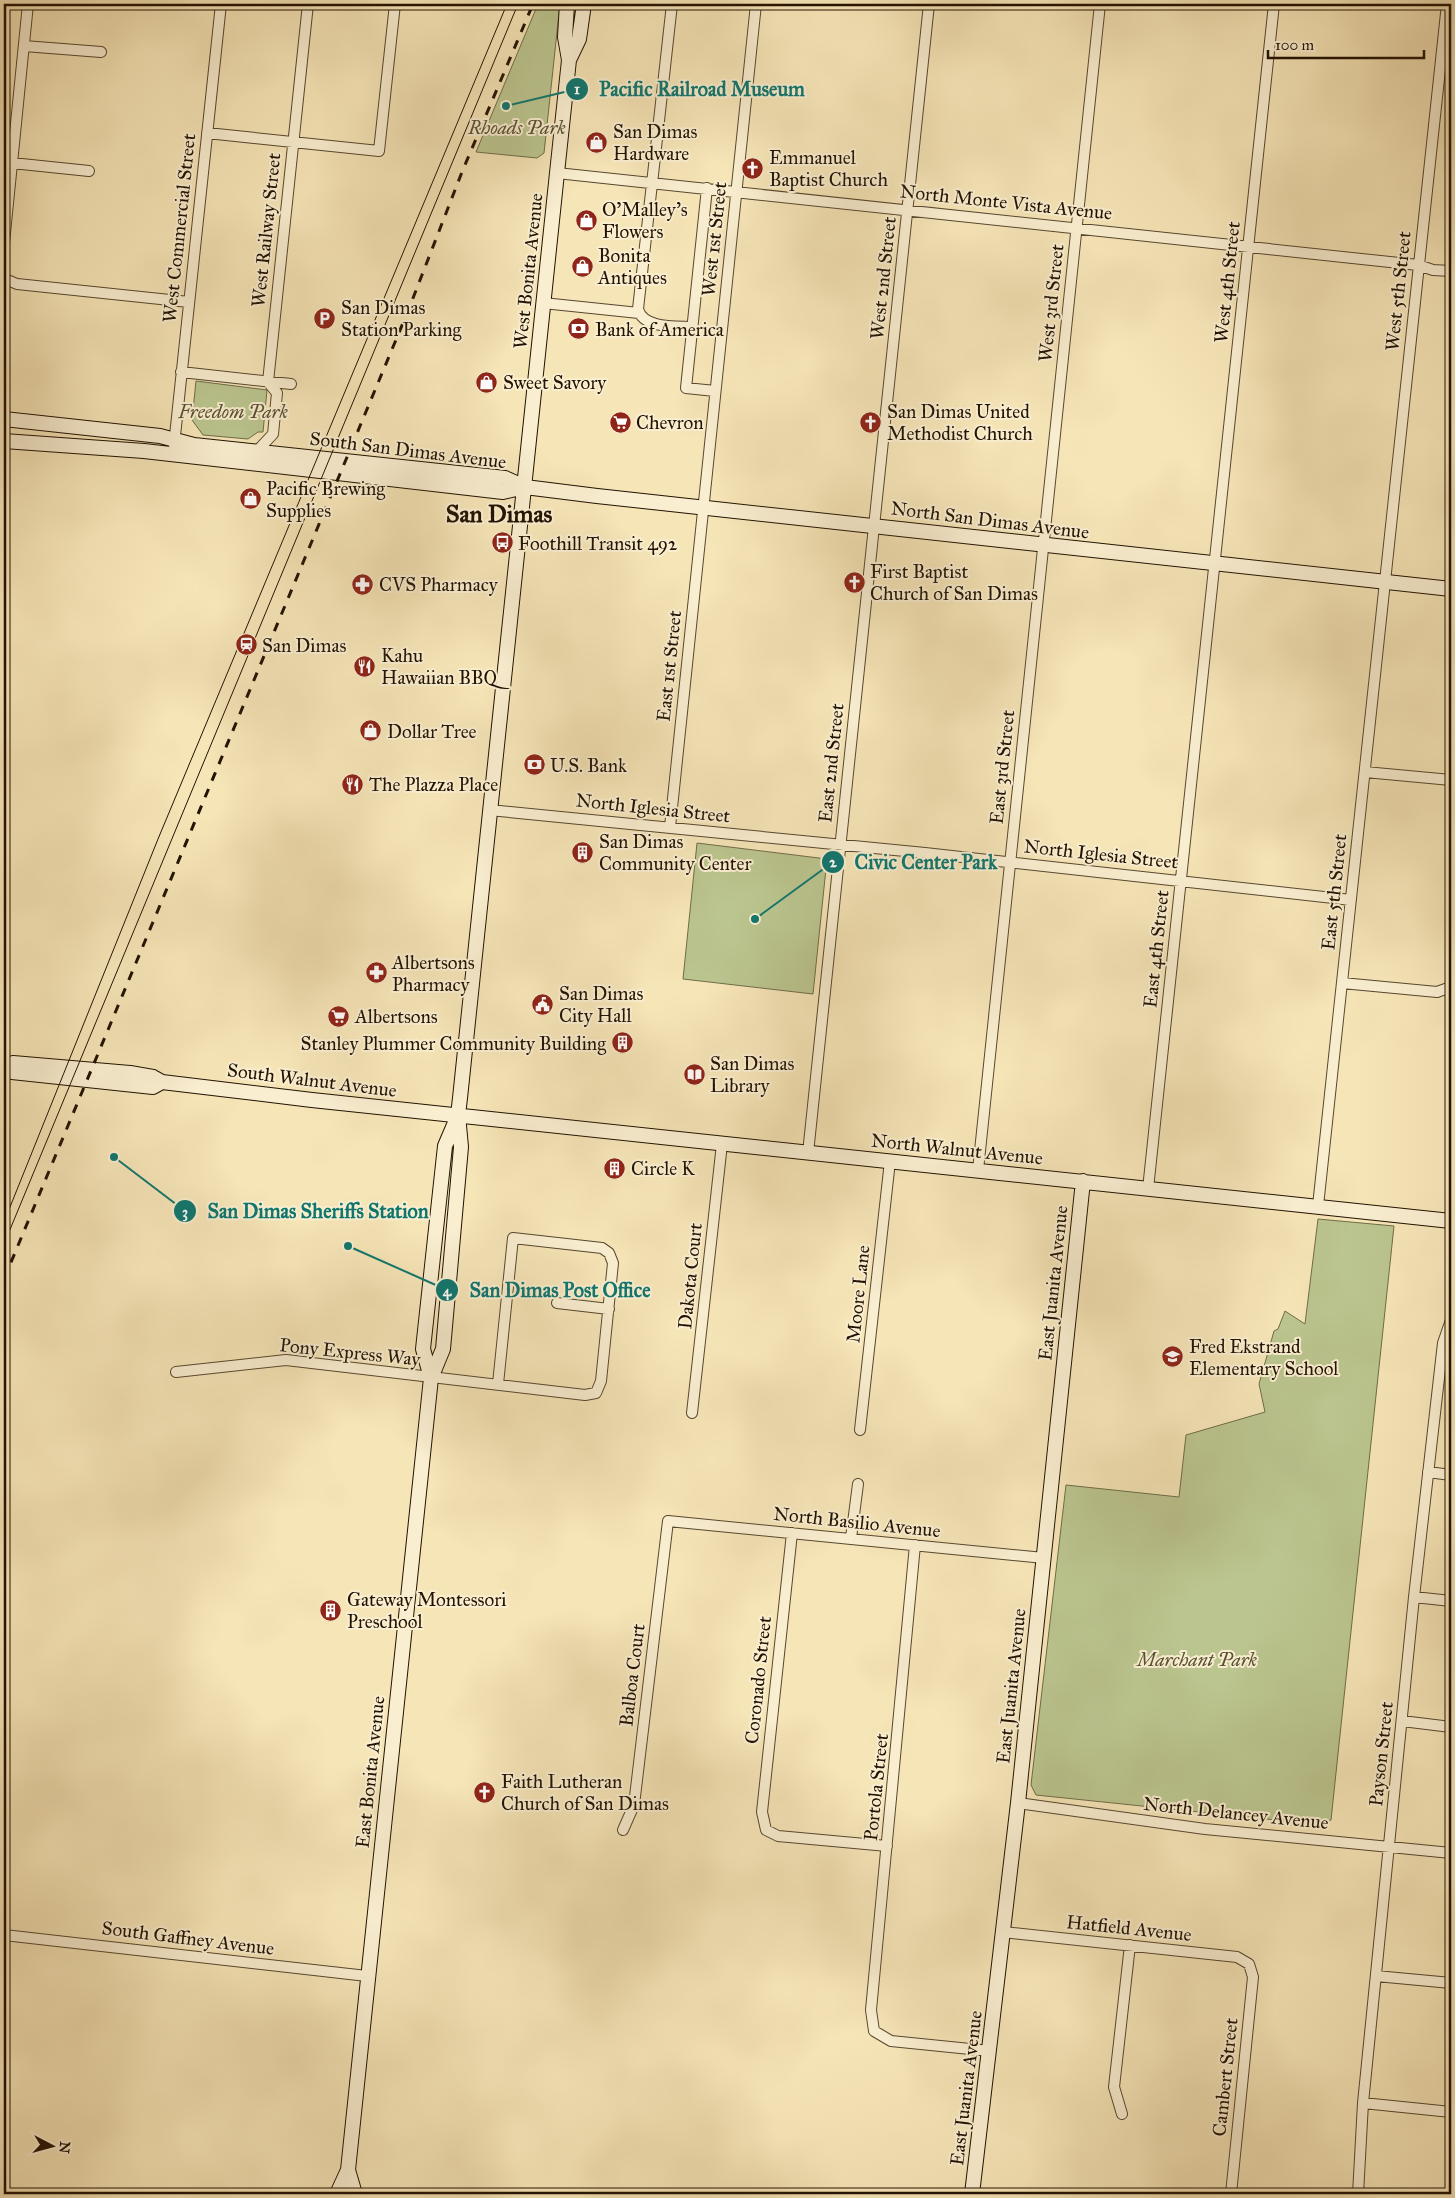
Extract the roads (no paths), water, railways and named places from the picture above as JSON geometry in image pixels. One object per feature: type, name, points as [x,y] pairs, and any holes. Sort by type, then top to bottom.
[{"type":"main road","name":"West Bonita Avenue","points":[[524,487],[569,60],[565,37],[567,4]]},
{"type":"main road","name":"West Bonita Avenue","points":[[569,60],[578,39],[584,4]]},
{"type":"main road","name":"South San Dimas Avenue","points":[[4,420],[160,436],[194,445],[504,478],[524,487]]},
{"type":"main road","name":"South San Dimas Avenue","points":[[4,441],[144,451],[503,492],[524,487]]},
{"type":"main road","name":"North San Dimas Avenue","points":[[524,487],[1043,546],[1451,589]]},
{"type":"main road","name":"East Bonita Avenue","points":[[337,2194],[348,2170],[431,1378],[443,1350],[461,1147],[458,1115],[524,487]]},
{"type":"main road","name":"South Walnut Avenue","points":[[4,1067],[12,1072],[152,1087],[162,1082],[458,1115]]},
{"type":"main road","name":"East Bonita Avenue","points":[[431,1378],[423,1349],[445,1146],[458,1115]]},
{"type":"main road","name":"North Walnut Avenue","points":[[458,1115],[1451,1220]]},
{"type":"main road","name":"East Juanita Avenue","points":[[972,2194],[1018,1804],[1082,1181]]},
{"type":"main road","name":"East Bonita Avenue","points":[[348,2170],[355,2194]]},
{"type":"street","points":[[4,243],[28,4]]},
{"type":"street","name":"West Commercial Street","points":[[173,455],[221,4]]},
{"type":"street","name":"West Railway Street","points":[[257,451],[273,434],[277,393],[268,382],[308,4]]},
{"type":"street","points":[[207,133],[379,151],[395,4]]},
{"type":"street","points":[[639,313],[672,4]]},
{"type":"street","name":"West 1st Street","points":[[703,507],[756,4]]},
{"type":"street","name":"West 2nd Street","points":[[875,526],[929,4]]},
{"type":"street","name":"West 3rd Street","points":[[1043,546],[1100,4]]},
{"type":"street","name":"West 4th Street","points":[[1215,564],[1274,4]]},
{"type":"street","name":"West 5th Street","points":[[1386,581],[1447,4]]},
{"type":"street","points":[[24,46],[100,52]]},
{"type":"street","points":[[12,163],[89,171]]},
{"type":"street","name":"North Monte Vista Avenue","points":[[557,173],[1248,245],[1418,265],[1433,270],[1451,272]]},
{"type":"street","points":[[707,188],[686,388],[715,391]]},
{"type":"street","points":[[4,277],[17,284],[189,302]]},
{"type":"street","points":[[543,303],[639,313],[650,323],[693,327]]},
{"type":"street","points":[[181,372],[291,384]]},
{"type":"street","name":"East 1st Street","points":[[670,828],[703,507]]},
{"type":"street","name":"East 2nd Street","points":[[808,1153],[875,526]]},
{"type":"street","name":"East 3rd Street","points":[[978,1170],[1043,546]]},
{"type":"street","name":"East 4th Street","points":[[1148,1189],[1215,564]]},
{"type":"street","name":"East 5th Street","points":[[1318,1206],[1386,581]]},
{"type":"street","points":[[1365,772],[1451,780]]},
{"type":"street","name":"North Iglesia Street","points":[[489,810],[1010,862],[1351,900]]},
{"type":"street","points":[[1342,983],[1437,992],[1451,987]]},
{"type":"street","name":"Dakota Court","points":[[692,1412],[722,1144]]},
{"type":"street","name":"Moore Lane","points":[[860,1430],[890,1161]]},
{"type":"street","points":[[498,1384],[513,1238],[602,1248],[609,1253],[613,1263],[609,1309],[557,1303]]},
{"type":"street","name":"Pony Express Way","points":[[176,1372],[286,1360],[585,1395],[596,1393],[601,1381],[609,1309]]},
{"type":"street","name":"Payson Street","points":[[1358,2194],[1363,2103],[1414,1596],[1428,1472],[1451,1320]]},
{"type":"street","points":[[1428,1472],[1451,1475]]},
{"type":"street","points":[[851,1538],[858,1484]]},
{"type":"street","name":"North Basilio Avenue","points":[[668,1521],[1044,1558]]},
{"type":"street","name":"Balboa Court","points":[[623,1830],[634,1805],[668,1521]]},
{"type":"street","name":"Coronado Street","points":[[792,1533],[762,1812],[766,1830],[778,1836],[887,1846]]},
{"type":"street","name":"Portola Street","points":[[915,1545],[871,2010],[874,2031],[891,2041],[990,2051]]},
{"type":"street","points":[[1414,1596],[1451,1601]]},
{"type":"street","points":[[1402,1721],[1451,1727]]},
{"type":"street","name":"North Delancey Avenue","points":[[1018,1804],[1205,1829],[1451,1853]]},
{"type":"street","name":"Hatfield Avenue","points":[[1003,1932],[1237,1957],[1249,1964]]},
{"type":"street","name":"South Gaffney Avenue","points":[[4,1935],[367,1976]]},
{"type":"street","points":[[1122,2114],[1114,2087],[1130,1945]]},
{"type":"street","name":"Cambert Street","points":[[1231,2194],[1253,1977],[1249,1964]]},
{"type":"street","points":[[1376,1976],[1451,1983]]},
{"type":"street","points":[[1363,2103],[1451,2112]]},
{"type":"tram line","points":[[4,1222],[158,839],[507,4]]},
{"type":"tram line","points":[[4,1244],[518,4]]},
{"type":"railway","points":[[4,1279],[408,311],[462,172],[533,4]]},
{"type":"place","name":"Pacific Railroad Museum","points":[[506,106]]},
{"type":"place","name":"San Dimas Hardware","points":[[597,142]]},
{"type":"place","name":"Emmanuel Baptist Church","points":[[753,168]]},
{"type":"place","name":"O'Malley's Flowers","points":[[586,220]]},
{"type":"place","name":"Bonita Antiques","points":[[582,266]]},
{"type":"place","name":"San Dimas Station Parking","points":[[325,318]]},
{"type":"place","name":"Bank of America","points":[[579,329]]},
{"type":"place","name":"Sweet Savory","points":[[487,382]]},
{"type":"place","name":"Chevron","points":[[620,422]]},
{"type":"place","name":"San Dimas United Methodist Church","points":[[871,422]]},
{"type":"place","name":"Pacific Brewing Supplies","points":[[250,499]]},
{"type":"place","name":"Foothill Transit 492","points":[[502,543]]},
{"type":"place","name":"First Baptist Church of San Dimas","points":[[854,582]]},
{"type":"place","name":"CVS Pharmacy","points":[[363,584]]},
{"type":"place","name":"San Dimas","points":[[246,645]]},
{"type":"place","name":"Kahu Hawaiian BBQ","points":[[365,666]]},
{"type":"place","name":"Dollar Tree","points":[[371,731]]},
{"type":"place","name":"U.S. Bank","points":[[534,765]]},
{"type":"place","name":"The Plazza Place","points":[[353,784]]},
{"type":"place","name":"San Dimas Community Center","points":[[583,852]]},
{"type":"place","name":"Civic Center Park","points":[[755,919]]},
{"type":"place","name":"Albertsons Pharmacy","points":[[376,973]]},
{"type":"place","name":"San Dimas City Hall","points":[[543,1004]]},
{"type":"place","name":"Albertsons","points":[[339,1016]]},
{"type":"place","name":"Stanley Plummer Community Building","points":[[622,1043]]},
{"type":"place","name":"San Dimas Library","points":[[694,1074]]},
{"type":"place","name":"San Dimas Sheriffs Station","points":[[114,1157]]},
{"type":"place","name":"Circle K","points":[[615,1168]]},
{"type":"place","name":"San Dimas Post Office","points":[[348,1246]]},
{"type":"place","name":"Fred Ekstrand Elementary School","points":[[1173,1357]]},
{"type":"place","name":"Gateway Montessori Preschool","points":[[331,1610]]},
{"type":"place","name":"Faith Lutheran Church of San Dimas","points":[[485,1792]]},
{"type":"district","name":"San Dimas","points":[[499,514]]},
{"type":"park label","name":"Rhoads Park","points":[[517,127]]},
{"type":"park label","name":"Freedom Park","points":[[233,411]]},
{"type":"park label","name":"Marchant Park","points":[[1197,1659]]}]
